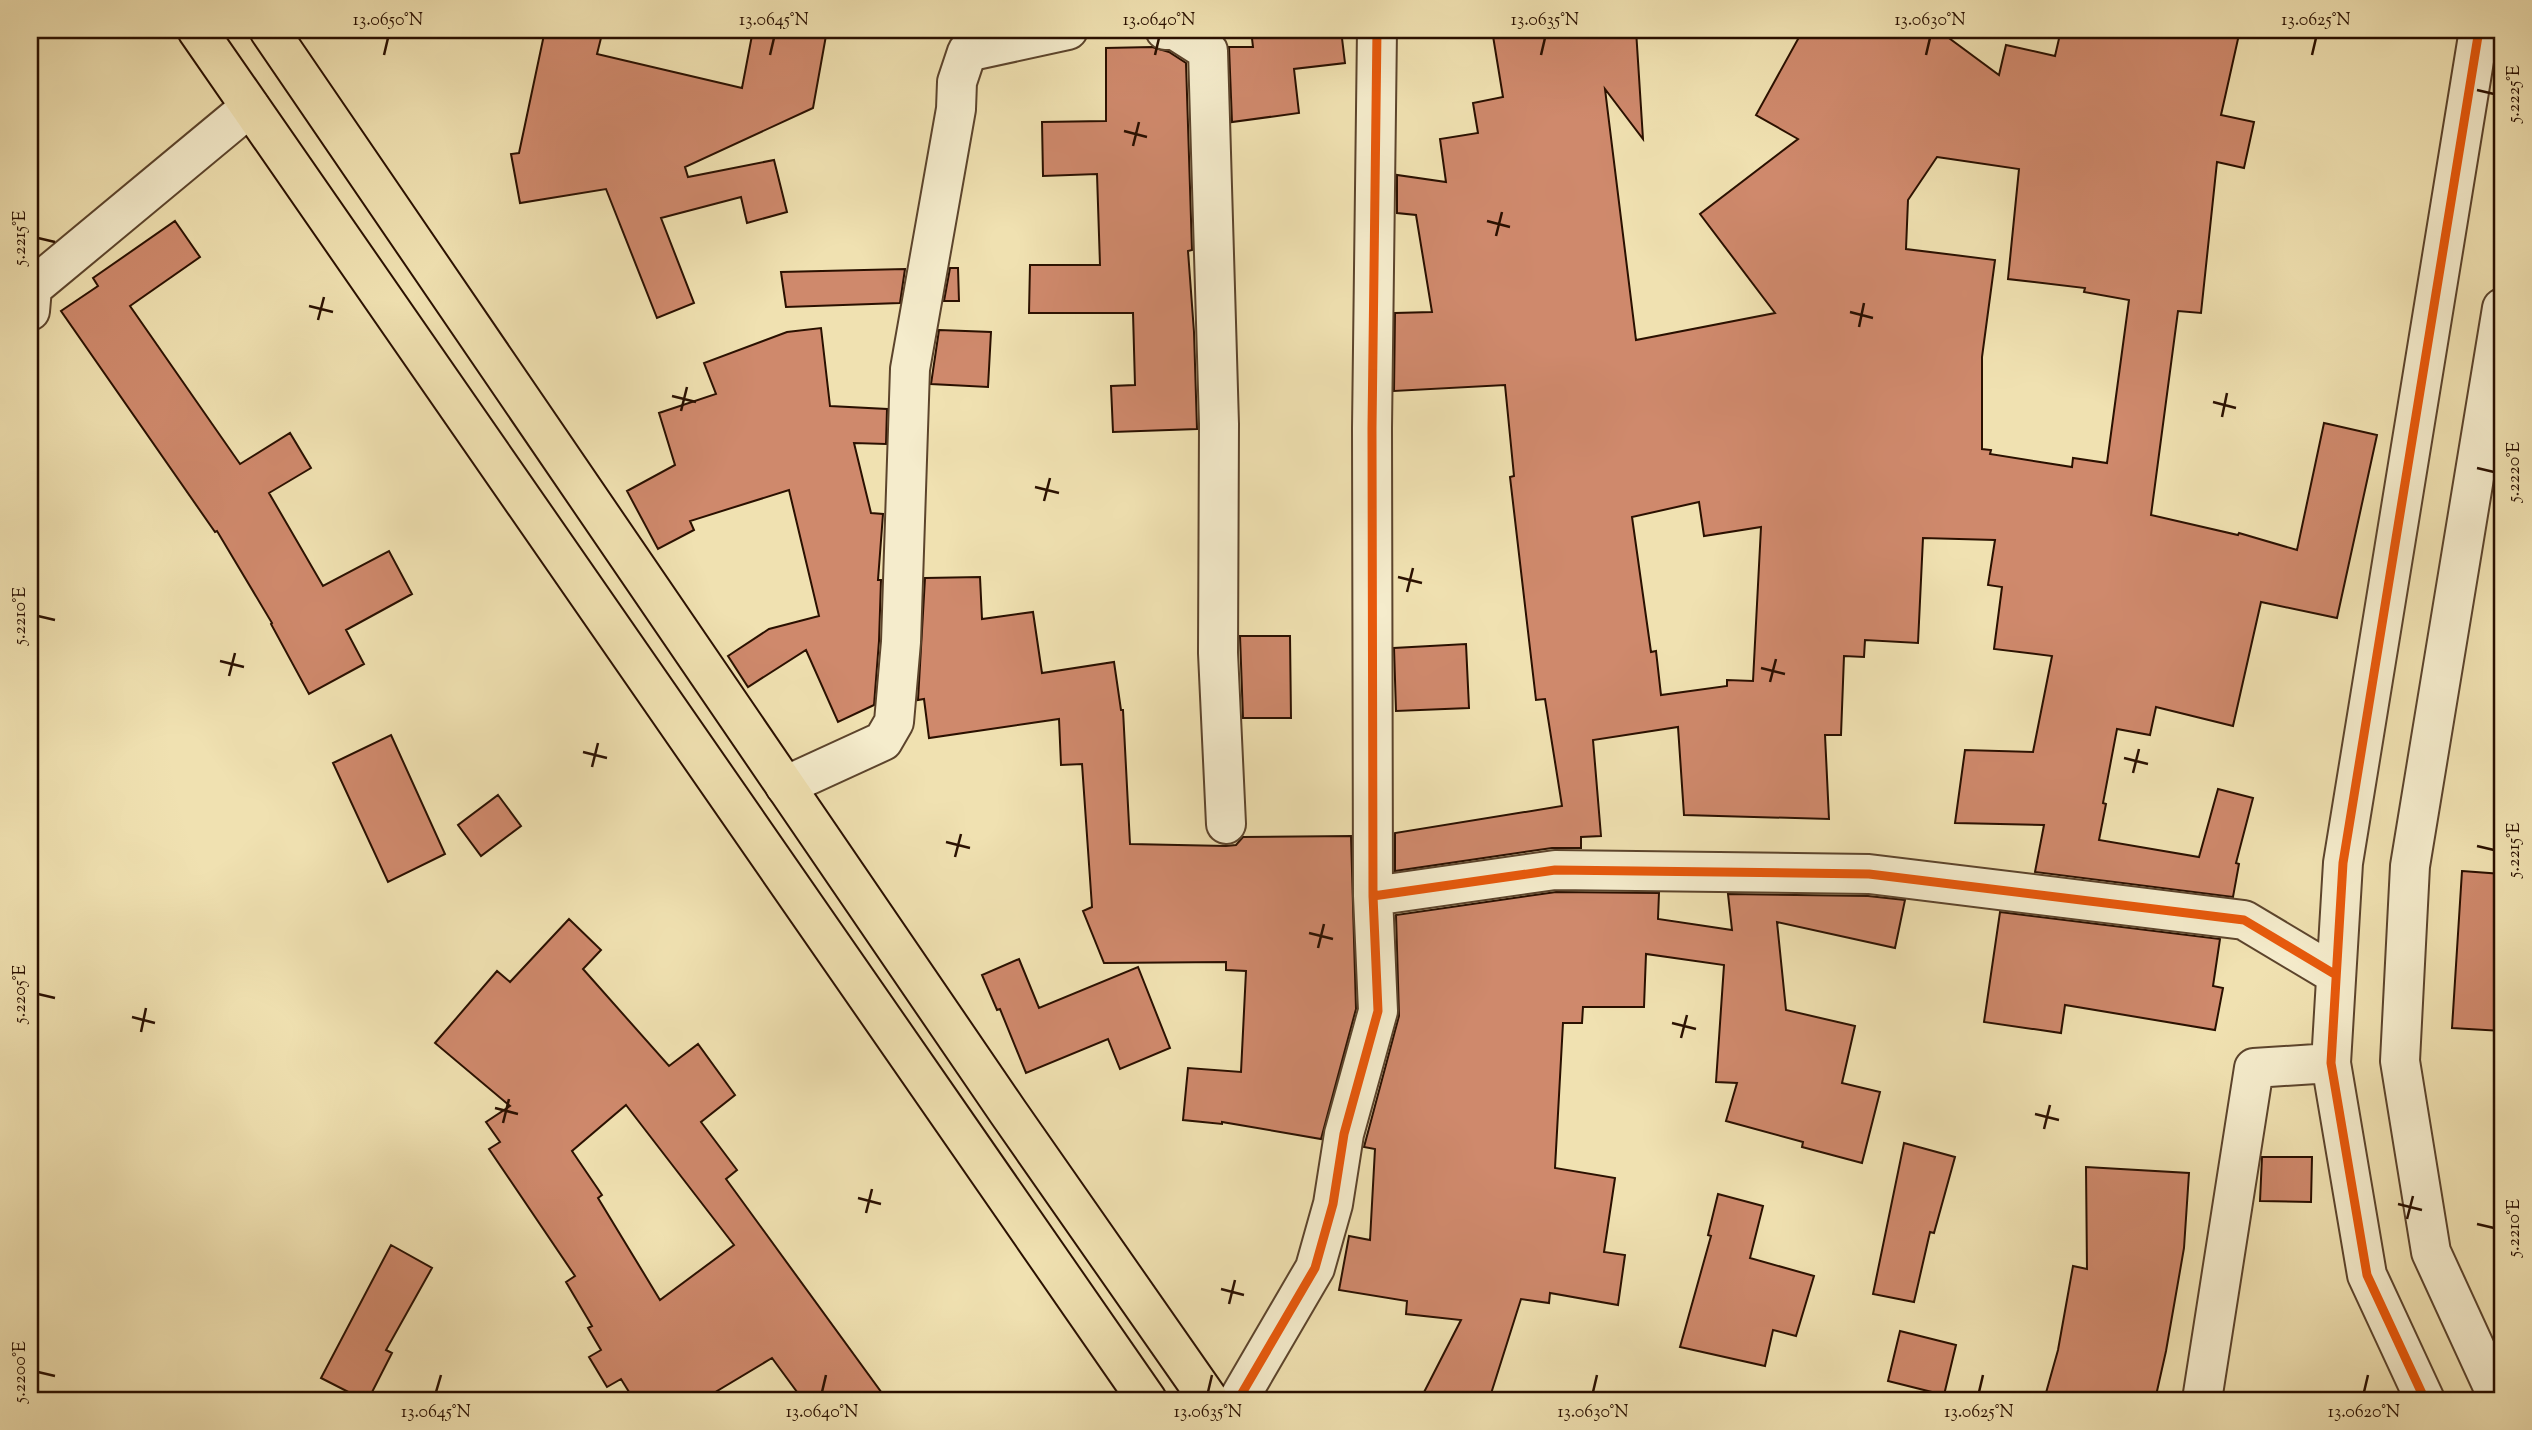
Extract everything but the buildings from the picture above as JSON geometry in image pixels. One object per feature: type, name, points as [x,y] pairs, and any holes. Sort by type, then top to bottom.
[{"type":"main road","points":[[197,30],[1147,1400]]},
{"type":"main road","points":[[271,31],[785,786],[1209,1400]]},
{"type":"street","points":[[785,786],[883,741],[894,722],[901,642],[910,369],[956,109],[957,82],[967,52],[1068,30]]},
{"type":"street","points":[[1165,30],[1175,30],[1208,51],[1219,424],[1218,653],[1226,824]]},
{"type":"street","points":[[1238,1400],[1315,1268],[1329,1217],[1343,1133],[1378,1011],[1373,896],[1372,428],[1377,30]]},
{"type":"street","points":[[2425,1400],[2367,1275],[2331,1063],[2343,863],[2479,30]]},
{"type":"street","points":[[30,311],[32,288],[250,107]]},
{"type":"street","points":[[2499,1400],[2431,1252],[2400,1061],[2410,866],[2502,308]]},
{"type":"street","points":[[1373,896],[1555,870],[1868,874],[2244,919],[2336,975]]},
{"type":"street","points":[[2202,1400],[2254,1068],[2331,1063]]},
{"type":"cycle path","points":[[1238,1400],[1315,1268],[1333,1204],[1344,1134],[1378,1011],[1373,896],[1372,428],[1377,30]]},
{"type":"cycle path","points":[[2425,1400],[2367,1275],[2331,1063],[2343,863],[2479,30]]},
{"type":"cycle path","points":[[1373,896],[1555,870],[1869,874],[2244,920],[2336,975]]}]
